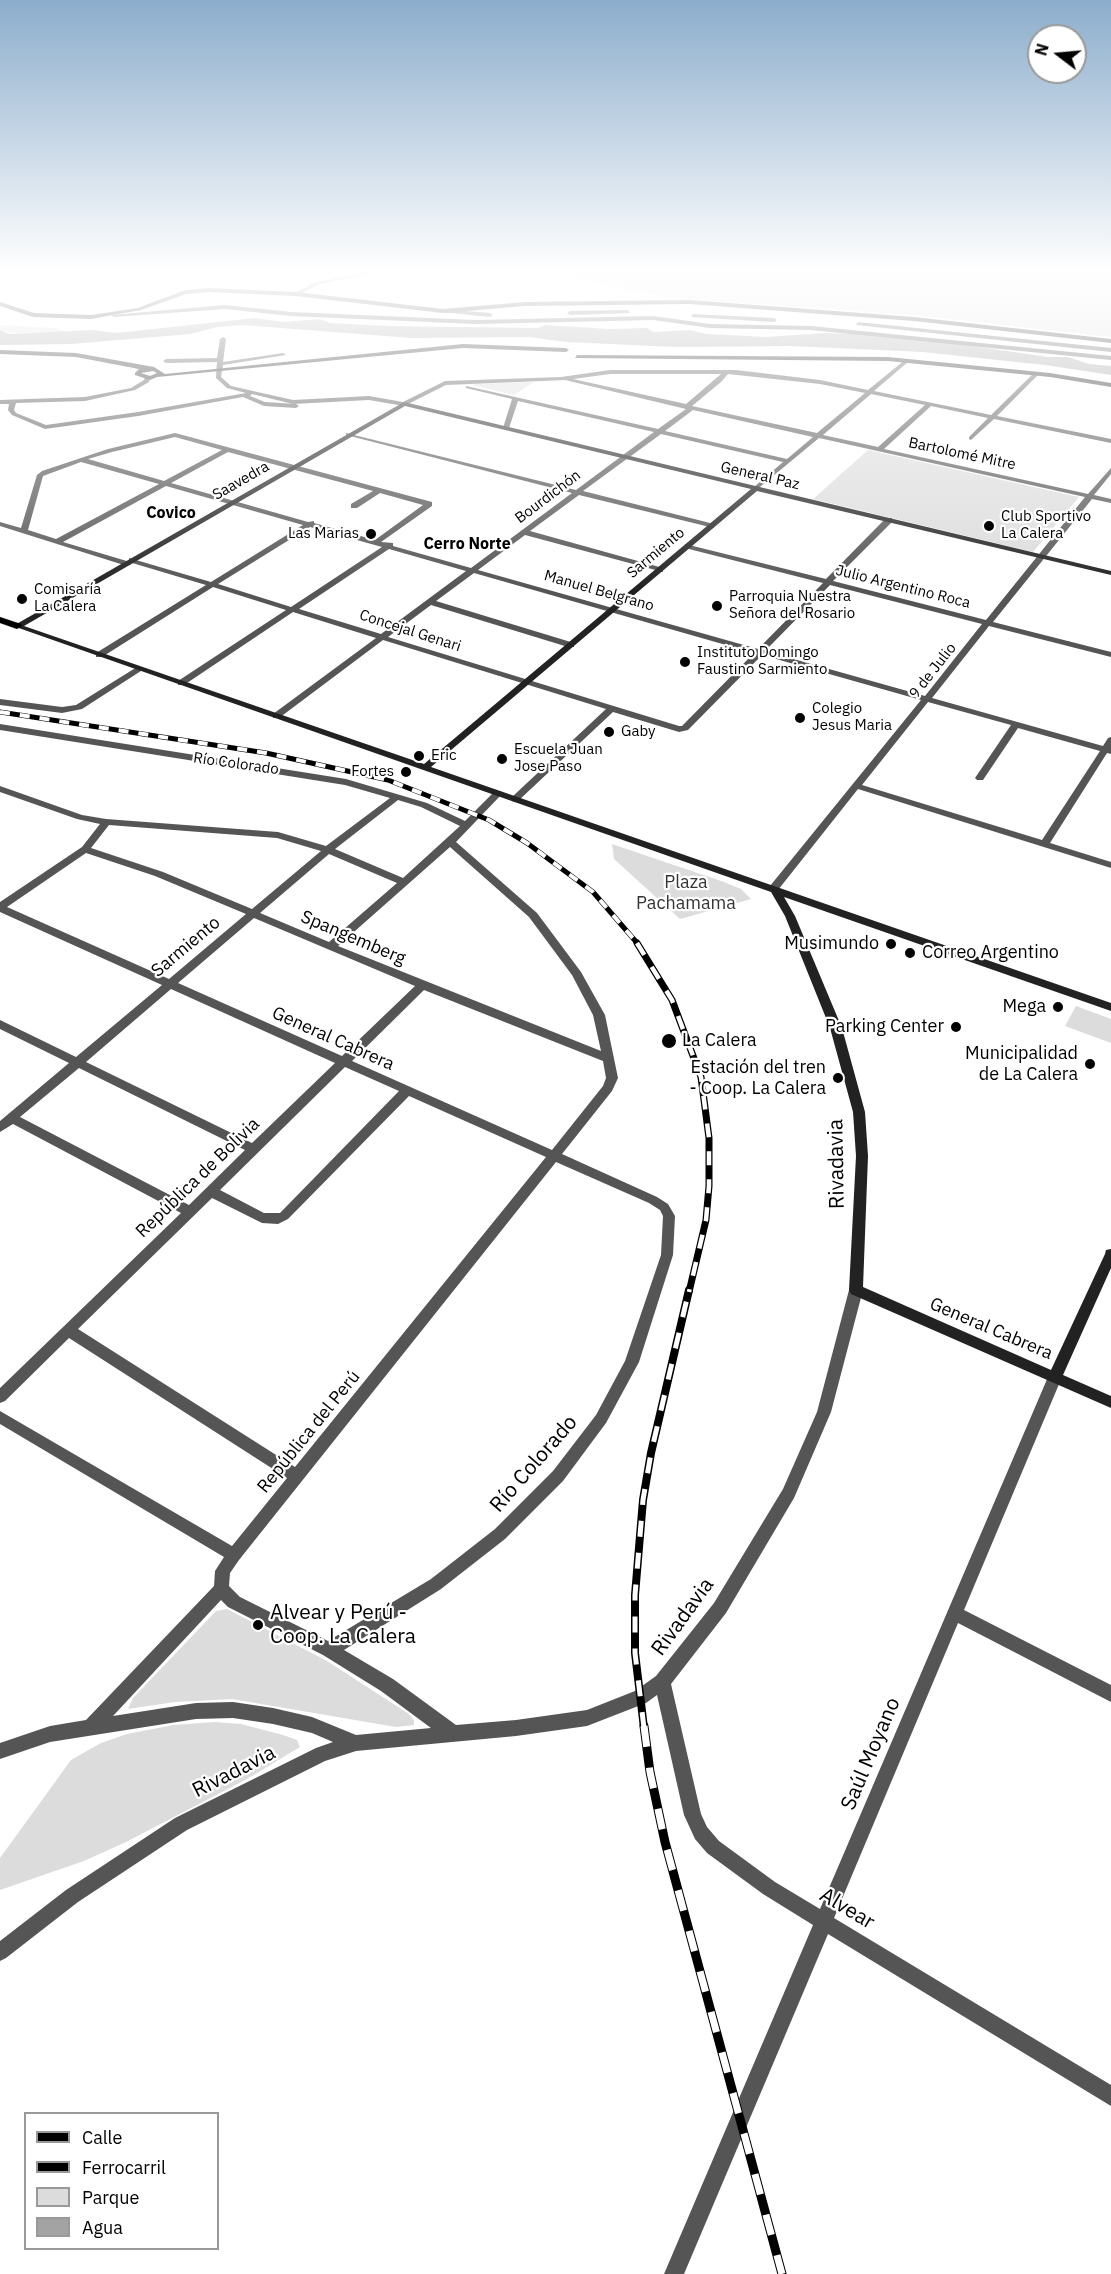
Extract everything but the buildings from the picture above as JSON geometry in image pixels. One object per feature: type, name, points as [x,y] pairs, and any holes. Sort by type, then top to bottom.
[{"type":"main road","points":[[0,620],[16,626]]},
{"type":"street","points":[[0,402],[106,395],[141,385],[147,381],[147,378],[141,377]]},
{"type":"street","points":[[218,377],[243,395],[276,407],[369,398],[404,404]]},
{"type":"street","points":[[561,379],[572,377]]},
{"type":"street","name":"Bourdichón","points":[[276,716],[475,571],[576,492],[626,457],[689,407],[722,377]]},
{"type":"street","points":[[789,377],[1111,441]]},
{"type":"street","name":"Sarmiento","points":[[425,768],[888,377]]},
{"type":"street","points":[[971,438],[1033,377]]},
{"type":"street","points":[[1060,377],[1111,386]]},
{"type":"street","name":"Saavedra","points":[[16,626],[348,434],[438,385],[561,379]]},
{"type":"street","name":"Bartolomé Mitre","points":[[561,379],[1111,501]]},
{"type":"street","points":[[451,383],[788,460]]},
{"type":"street","points":[[229,387],[259,392],[288,401],[312,402]]},
{"type":"street","points":[[223,399],[229,387]]},
{"type":"street","points":[[13,402],[11,410],[14,414],[45,428],[259,392]]},
{"type":"street","points":[[506,428],[516,398]]},
{"type":"street","name":"General Paz","points":[[404,404],[1111,573]]},
{"type":"street","points":[[880,449],[930,404]]},
{"type":"street","points":[[348,434],[711,526]]},
{"type":"street","points":[[24,531],[40,475],[48,469],[175,435],[429,504],[377,542]]},
{"type":"street","points":[[57,542],[228,449]]},
{"type":"street","name":"Manuel Belgrano","points":[[79,459],[390,545],[1108,750]]},
{"type":"street","name":"9 de Julio","points":[[774,888],[1111,470]]},
{"type":"street","points":[[354,506],[380,490]]},
{"type":"street","points":[[761,651],[889,520]]},
{"type":"street","points":[[99,655],[311,523]]},
{"type":"street","name":"Concejal Genari","points":[[0,525],[211,585],[610,710],[679,729],[685,728],[761,651]]},
{"type":"street","points":[[524,532],[660,570]]},
{"type":"street","points":[[181,683],[390,545]]},
{"type":"street","name":"Julio Argentino Roca","points":[[688,546],[1111,655]]},
{"type":"street","points":[[430,602],[571,645]]},
{"type":"street","points":[[16,626],[1111,1007]]},
{"type":"street","points":[[0,702],[62,710],[79,707],[140,669]]},
{"type":"street","points":[[515,799],[610,710]]},
{"type":"street","points":[[980,778],[1017,723]]},
{"type":"street","name":"Río Colorado","points":[[0,727],[346,782],[424,806],[466,825]]},
{"type":"street","points":[[1044,844],[1108,750],[1111,740]]},
{"type":"street","points":[[857,786],[1111,865]]},
{"type":"street","points":[[0,789],[80,817],[106,822],[257,832],[292,838],[328,850],[404,882]]},
{"type":"street","points":[[331,946],[450,842],[498,793]]},
{"type":"street","name":"Sarmiento","points":[[0,1128],[328,850],[398,797]]},
{"type":"street","points":[[0,908],[85,849],[106,822]]},
{"type":"street","points":[[450,842],[533,915],[560,949],[599,1015],[612,1078],[608,1088],[556,1157]]},
{"type":"street","name":"Spangemberg","points":[[85,849],[159,874],[422,985],[609,1059]]},
{"type":"street","name":"Rivadavia","points":[[0,1952],[82,1890],[181,1824],[299,1765],[356,1743],[587,1718],[640,1697],[662,1682],[720,1608],[789,1493],[824,1412],[856,1290],[862,1156],[859,1112],[836,1028],[790,916],[774,888]]},
{"type":"street","points":[[790,916],[803,905],[820,905]]},
{"type":"street","name":"General Cabrera","points":[[0,908],[653,1200]]},
{"type":"street","name":"República de Bolivia","points":[[0,1397],[422,985]]},
{"type":"street","points":[[0,1023],[253,1149]]},
{"type":"street","points":[[210,1191],[262,1218],[271,1219],[284,1216],[406,1091]]},
{"type":"street","points":[[12,1118],[189,1211]]},
{"type":"street","name":"República del Perú","points":[[92,1726],[220,1589],[223,1571],[234,1555],[556,1157]]},
{"type":"street","name":"Río Colorado","points":[[329,1650],[436,1584],[500,1534],[558,1476],[601,1419],[632,1362],[667,1255],[669,1216],[663,1207],[653,1200]]},
{"type":"street","name":"Saúl Moyano","points":[[674,2274],[1055,1377],[1111,1254]]},
{"type":"street","name":"General Cabrera","points":[[856,1290],[1111,1402]]},
{"type":"street","points":[[68,1330],[298,1477]]},
{"type":"street","points":[[0,1417],[234,1555]]},
{"type":"street","points":[[220,1589],[234,1602],[329,1650],[387,1685],[454,1734]]},
{"type":"street","points":[[956,1614],[1111,1694]]},
{"type":"street","name":"Alvear","points":[[662,1682],[686,1792],[701,1833],[734,1864],[1111,2096]]},
{"type":"street","points":[[0,1751],[50,1734],[92,1726],[196,1711],[233,1710],[312,1725],[356,1743]]},
{"type":"green space","points":[[534,382],[514,395],[472,385],[476,384]]},
{"type":"green space","name":"Club Sportivo La Calera","points":[[868,450],[1079,497],[1033,552],[813,499]]},
{"type":"green space","name":"Plaza Pachamama","points":[[612,844],[724,882],[741,889],[751,899],[680,919],[614,859]]},
{"type":"green space","points":[[1076,1006],[1111,1019],[1111,1043],[1065,1026]]},
{"type":"green space","points":[[227,1609],[327,1661],[409,1714],[414,1720],[414,1725],[396,1727],[232,1699],[175,1702],[128,1709],[133,1698],[216,1611]]},
{"type":"green space","points":[[215,1722],[241,1724],[283,1735],[297,1740],[300,1747],[247,1779],[126,1842],[84,1861],[0,1890],[0,1858],[71,1760],[101,1743],[127,1734],[173,1725]]},
{"type":"railway","points":[[0,712],[266,753],[388,780],[489,820],[527,843],[593,892],[638,944]]},
{"type":"railway","points":[[637,943],[672,1000],[701,1077],[709,1138],[709,1186],[706,1220],[689,1292]]},
{"type":"railway","points":[[644,1728],[635,1653],[635,1595],[643,1500],[651,1453],[689,1290]]},
{"type":"railway","points":[[644,1726],[650,1772],[665,1842],[782,2274]]},
{"type":"place","name":"Club Sportivo La Calera","points":[[989,526]]},
{"type":"place","name":"Las Marias","points":[[371,534]]},
{"type":"place","name":"Comisaría La Calera","points":[[22,599]]},
{"type":"place","name":"Parroquia Nuestra Señora del Rosario","points":[[717,606]]},
{"type":"place","name":"Instituto Domingo Faustino Sarmiento","points":[[685,662]]},
{"type":"place","name":"Colegio Jesus Maria","points":[[800,718]]},
{"type":"place","name":"Gaby","points":[[609,732]]},
{"type":"place","name":"Eric","points":[[419,756]]},
{"type":"place","name":"Escuela Juan Jose Paso","points":[[502,759]]},
{"type":"place","name":"Fortes","points":[[406,772]]},
{"type":"place","name":"Musimundo","points":[[891,944]]},
{"type":"place","name":"Correo Argentino","points":[[910,953]]},
{"type":"place","name":"Mega","points":[[1058,1007]]},
{"type":"place","name":"Parking Center","points":[[956,1027]]},
{"type":"place","name":"La Calera","points":[[669,1041]]},
{"type":"place","name":"Municipalidad de La Calera","points":[[1090,1064]]},
{"type":"place","name":"Estación del tren - Coop. La Calera","points":[[838,1078]]},
{"type":"place","name":"Alvear y Perú - Coop. La Calera","points":[[258,1625]]},
{"type":"district","name":"Covico","points":[[171,513]]},
{"type":"district","name":"Cerro Norte","points":[[467,544]]}]
